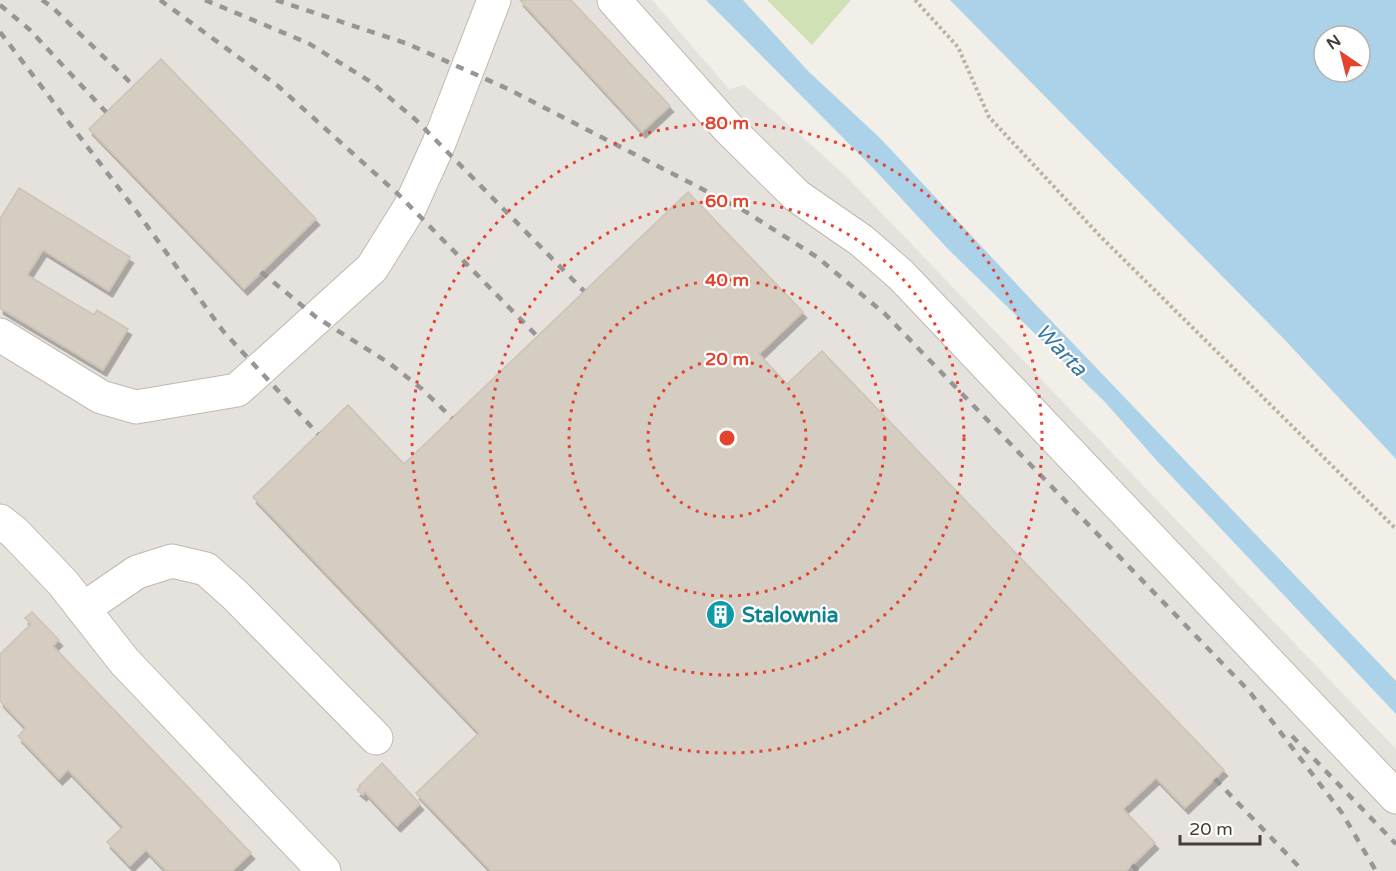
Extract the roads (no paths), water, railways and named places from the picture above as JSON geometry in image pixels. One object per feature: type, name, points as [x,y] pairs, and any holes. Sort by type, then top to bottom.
[{"type":"lane","points":[[0,335],[102,397],[136,407],[237,390],[372,268],[410,207],[435,154],[494,0]]},
{"type":"lane","points":[[614,0],[728,128],[797,196],[862,241],[901,275],[1396,798]]},
{"type":"lane","points":[[0,521],[14,532],[63,583],[124,661],[324,871]]},
{"type":"lane","points":[[84,609],[136,572],[172,561],[206,569],[235,595],[376,738]]},
{"type":"water","name":"Warta","points":[[706,0],[743,0],[809,72],[880,138],[1039,308],[1396,681],[1396,714],[1158,462],[1105,402],[947,248],[874,169]]},
{"type":"water","points":[[950,0],[1396,0],[1396,459],[1284,339]]},
{"type":"railway","points":[[42,0],[134,86]]},
{"type":"railway","points":[[160,0],[278,86],[399,195],[537,336]]},
{"type":"railway","points":[[205,0],[308,43],[371,82],[416,120],[584,291]]},
{"type":"railway","points":[[276,0],[408,44],[508,89],[743,210],[817,257],[885,314],[1249,691],[1342,813],[1376,871]]},
{"type":"railway","points":[[0,5],[29,29],[106,112]]},
{"type":"railway","points":[[0,32],[137,212],[223,331],[318,434]]},
{"type":"railway","points":[[261,272],[316,317],[389,363],[422,389],[452,418]]},
{"type":"railway","points":[[1292,736],[1396,844]]},
{"type":"railway","points":[[1215,779],[1303,871]]},
{"type":"railway","points":[[1132,865],[1138,871]]},
{"type":"place","name":"Stalownia","points":[[721,615]]}]
